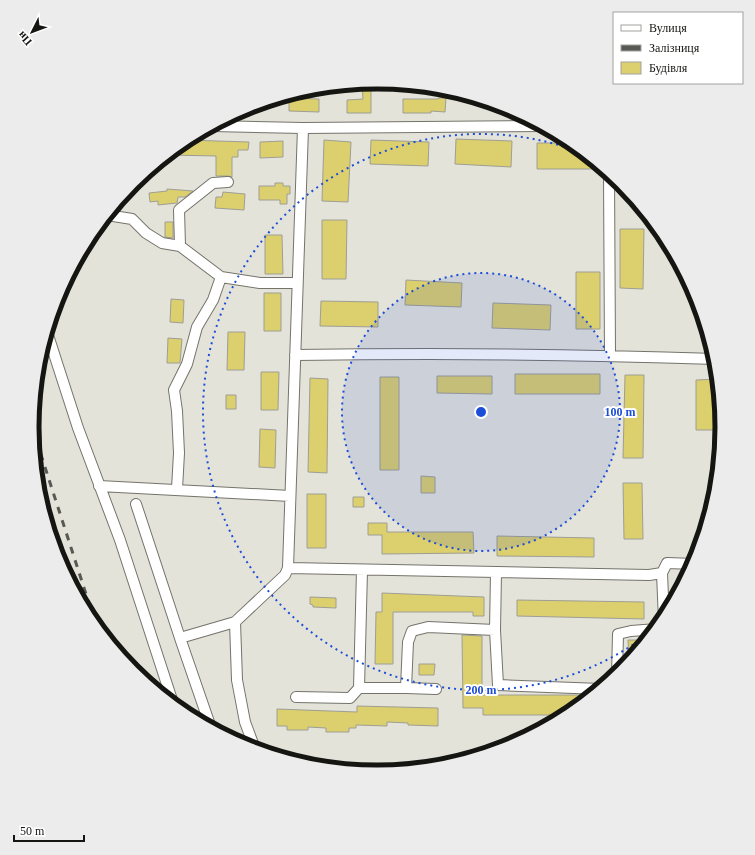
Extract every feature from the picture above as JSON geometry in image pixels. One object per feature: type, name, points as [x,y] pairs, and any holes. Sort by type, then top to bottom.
[{"type":"street","points":[[224,126],[303,128],[531,126]]},
{"type":"street","points":[[180,638],[235,622],[285,575],[288,568],[303,128]]},
{"type":"street","points":[[609,181],[610,355]]},
{"type":"street","points":[[180,246],[179,210],[213,183],[228,182]]},
{"type":"street","points":[[113,216],[132,219],[146,234],[162,244],[180,246],[221,277],[260,283],[297,283]]},
{"type":"street","points":[[177,489],[179,453],[177,411],[174,390],[187,364],[197,327],[212,300],[221,277]]},
{"type":"street","points":[[50,343],[78,428],[120,540],[171,696]]},
{"type":"street","points":[[295,355],[610,355],[708,359]]},
{"type":"street","points":[[99,486],[129,489],[177,489],[290,496]]},
{"type":"street","points":[[136,504],[209,721]]},
{"type":"street","points":[[663,609],[662,573],[667,564],[687,564]]},
{"type":"street","points":[[288,568],[496,573],[649,575],[662,573]]},
{"type":"street","points":[[296,697],[350,698],[359,688],[362,570]]},
{"type":"street","points":[[496,573],[495,630],[498,685],[593,689]]},
{"type":"street","points":[[663,598],[670,598]]},
{"type":"street","points":[[235,622],[237,680],[245,722],[251,741]]},
{"type":"street","points":[[406,688],[408,642],[412,631],[428,627],[495,630]]},
{"type":"street","points":[[617,667],[618,634],[649,630]]},
{"type":"street","points":[[359,688],[436,689]]},
{"type":"building","points":[[371,89],[371,113],[347,113],[347,100],[363,99],[362,90]]},
{"type":"building","points":[[301,98],[319,99],[319,112],[289,111],[289,101]]},
{"type":"building","points":[[446,98],[445,112],[431,111],[431,113],[403,113],[403,99]]},
{"type":"building","points":[[456,139],[512,141],[511,167],[455,164]]},
{"type":"building","points":[[198,140],[249,142],[248,150],[238,150],[238,157],[232,157],[232,177],[216,176],[216,156],[176,155]]},
{"type":"building","points":[[324,140],[351,142],[348,202],[322,201]]},
{"type":"building","points":[[371,140],[429,142],[428,166],[370,164]]},
{"type":"building","points":[[283,141],[283,157],[260,158],[260,142]]},
{"type":"building","points":[[537,143],[561,143],[595,168],[595,169],[537,169]]},
{"type":"building","points":[[275,183],[283,183],[283,186],[290,186],[290,194],[287,194],[287,204],[280,204],[280,200],[259,200],[259,186],[275,186]]},
{"type":"building","points":[[167,189],[193,191],[185,197],[178,197],[177,203],[158,205],[158,201],[150,202],[149,193],[167,191]]},
{"type":"building","points":[[223,192],[245,194],[244,210],[215,208],[216,197],[222,197]]},
{"type":"building","points":[[322,220],[347,220],[346,279],[322,279]]},
{"type":"building","points":[[165,222],[173,222],[173,238],[165,237]]},
{"type":"building","points":[[620,229],[644,229],[643,289],[620,288]]},
{"type":"building","points":[[265,235],[282,235],[283,274],[265,274]]},
{"type":"building","points":[[576,272],[600,272],[600,329],[576,329]]},
{"type":"building","points":[[406,280],[462,283],[461,307],[405,305]]},
{"type":"building","points":[[264,293],[281,293],[281,331],[264,331]]},
{"type":"building","points":[[171,299],[184,300],[183,323],[170,322]]},
{"type":"building","points":[[321,301],[378,302],[378,327],[320,326]]},
{"type":"building","points":[[493,303],[551,305],[550,330],[492,328]]},
{"type":"building","points":[[228,332],[245,332],[244,370],[227,370]]},
{"type":"building","points":[[168,338],[182,339],[180,363],[167,363]]},
{"type":"building","points":[[261,372],[279,372],[278,410],[261,410]]},
{"type":"building","points":[[515,374],[600,374],[600,394],[515,394]]},
{"type":"building","points":[[625,375],[644,375],[643,458],[623,458]]},
{"type":"building","points":[[437,376],[492,376],[492,394],[437,393]]},
{"type":"building","points":[[380,377],[399,377],[399,470],[380,470]]},
{"type":"building","points":[[310,378],[328,379],[327,473],[308,472]]},
{"type":"building","points":[[712,379],[714,430],[696,430],[696,380]]},
{"type":"building","points":[[226,395],[236,395],[236,409],[226,409]]},
{"type":"building","points":[[260,429],[276,430],[275,468],[259,467]]},
{"type":"building","points":[[421,476],[435,477],[435,493],[421,493]]},
{"type":"building","points":[[623,483],[642,483],[643,539],[624,539]]},
{"type":"building","points":[[307,494],[326,494],[326,548],[307,548]]},
{"type":"building","points":[[353,497],[364,497],[364,507],[353,507]]},
{"type":"building","points":[[368,523],[387,523],[387,532],[473,532],[474,553],[382,554],[382,535],[368,535]]},
{"type":"building","points":[[497,536],[594,538],[594,557],[497,556]]},
{"type":"building","points":[[382,593],[484,597],[484,616],[473,616],[473,612],[393,612],[393,664],[375,664],[376,612],[382,612]]},
{"type":"building","points":[[310,597],[336,598],[336,608],[313,607],[313,605],[310,604]]},
{"type":"building","points":[[517,600],[644,602],[644,619],[517,616]]},
{"type":"building","points":[[462,635],[482,636],[482,695],[585,695],[556,715],[483,715],[483,708],[463,708]]},
{"type":"building","points":[[628,640],[641,640],[632,651],[629,655]]},
{"type":"building","points":[[419,664],[435,664],[434,675],[419,675]]},
{"type":"building","points":[[357,706],[438,708],[438,726],[408,725],[408,723],[387,722],[387,726],[356,725],[356,728],[349,728],[349,732],[326,732],[326,728],[308,727],[308,730],[287,730],[287,726],[277,726],[277,709],[357,712]]},
{"type":"railway","points":[[40,452],[90,607]]}]
